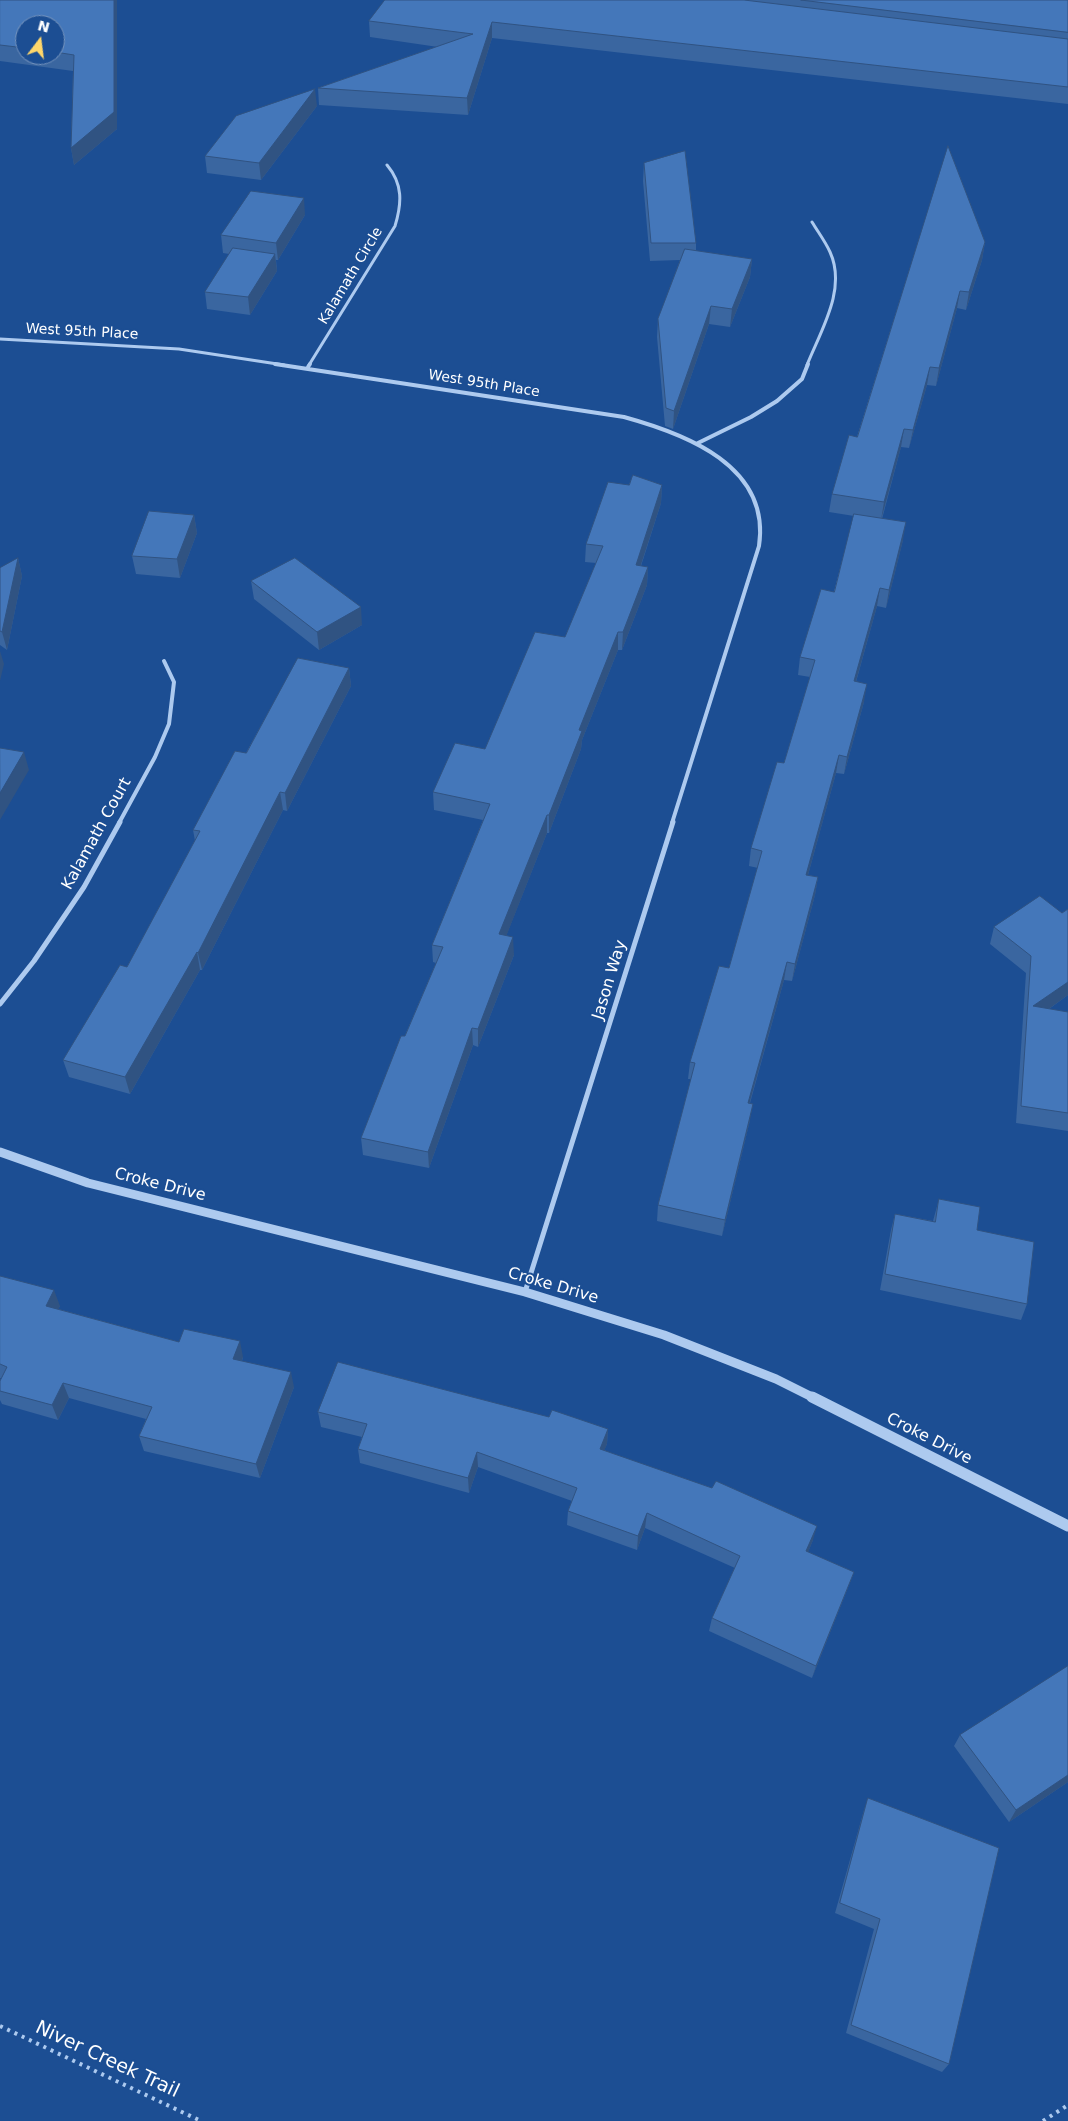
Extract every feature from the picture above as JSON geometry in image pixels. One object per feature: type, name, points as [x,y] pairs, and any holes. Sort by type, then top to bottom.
[{"type":"street","name":"Kalamath Circle","points":[[308,367],[394,226],[401,207],[396,176],[387,165]]},
{"type":"street","points":[[698,443],[778,401],[802,378],[836,294],[836,272],[830,252],[812,222]]},
{"type":"street","name":"West 95th Place","points":[[0,339],[179,349],[308,367],[624,417],[662,427],[698,443],[728,464],[744,481],[751,493],[761,524],[759,546],[718,675]]},
{"type":"street","name":"Kalamath Court","points":[[0,1004],[34,962],[84,887],[155,757],[169,724],[174,682],[164,661]]},
{"type":"street","name":"Jason Way","points":[[525,1292],[718,675]]},
{"type":"street","name":"Croke Drive","points":[[0,1152],[88,1183],[525,1292],[664,1335],[776,1379],[1068,1526]]},
{"type":"path","name":"Niver Creek Trail","points":[[0,2026],[201,2121]]},
{"type":"path","points":[[1043,2121],[1068,2105]]},
{"type":"building","points":[[0,0],[114,0],[114,112],[71,148],[74,55],[65,54],[65,15],[15,15],[15,47],[0,45]]},
{"type":"building","points":[[385,0],[744,0],[1068,39],[1068,87],[492,22],[467,98],[318,88],[473,34],[369,21]]},
{"type":"building","points":[[801,0],[1068,0],[1068,32]]},
{"type":"building","points":[[315,89],[259,163],[205,156],[236,116]]},
{"type":"building","points":[[948,146],[985,242],[969,292],[960,291],[939,368],[930,367],[913,430],[904,429],[884,502],[832,494],[849,435],[857,437]]},
{"type":"building","points":[[685,151],[696,243],[651,243],[644,163]]},
{"type":"building","points":[[251,191],[304,198],[276,243],[221,235]]},
{"type":"building","points":[[233,248],[275,254],[248,297],[205,292]]},
{"type":"building","points":[[685,249],[752,259],[732,309],[711,306],[674,411],[666,408],[658,319]]},
{"type":"building","points":[[633,475],[662,485],[636,565],[648,567],[623,632],[618,632],[579,730],[582,731],[549,815],[547,815],[499,934],[513,937],[478,1029],[472,1028],[428,1152],[361,1138],[401,1036],[405,1036],[443,947],[432,945],[490,804],[433,792],[455,743],[485,749],[535,632],[565,637],[603,546],[586,544],[608,482],[629,485]]},
{"type":"building","points":[[149,511],[194,515],[177,559],[132,556]]},
{"type":"building","points":[[854,514],[906,522],[889,590],[880,588],[854,681],[867,684],[847,757],[839,755],[806,875],[818,877],[795,964],[787,962],[748,1103],[753,1104],[725,1220],[658,1205],[695,1063],[690,1062],[719,966],[729,968],[762,851],[751,848],[777,762],[784,763],[815,660],[800,657],[821,589],[834,592]]},
{"type":"building","points":[[18,558],[2,632],[0,631],[0,568]]},
{"type":"building","points":[[295,558],[361,607],[317,632],[251,581]]},
{"type":"building","points":[[298,658],[349,668],[285,793],[280,792],[198,953],[125,1077],[63,1060],[120,965],[127,967],[200,831],[193,830],[235,751],[246,753]]},
{"type":"building","points":[[0,748],[24,752],[0,793]]},
{"type":"building","points":[[1040,896],[1062,913],[1068,909],[1068,982],[1033,1006],[1068,1012],[1068,1113],[1021,1106],[1031,956],[994,927]]},
{"type":"building","points":[[939,1199],[980,1207],[977,1230],[1034,1242],[1027,1304],[885,1274],[895,1214],[935,1222]]},
{"type":"building","points":[[0,1276],[54,1290],[46,1306],[179,1342],[184,1329],[240,1341],[233,1359],[291,1372],[256,1464],[139,1436],[152,1407],[63,1383],[52,1405],[0,1391],[0,1381],[7,1367],[0,1364]]},
{"type":"building","points":[[338,1362],[549,1417],[552,1410],[608,1429],[600,1449],[712,1488],[716,1481],[817,1526],[806,1551],[854,1572],[816,1666],[712,1618],[740,1556],[647,1513],[638,1536],[568,1511],[577,1488],[477,1452],[468,1478],[358,1449],[367,1424],[318,1412]]},
{"type":"building","points":[[1068,1666],[1068,1775],[1016,1810],[960,1735]]},
{"type":"building","points":[[868,1798],[999,1848],[949,2064],[851,2025],[880,1919],[840,1903]]}]
